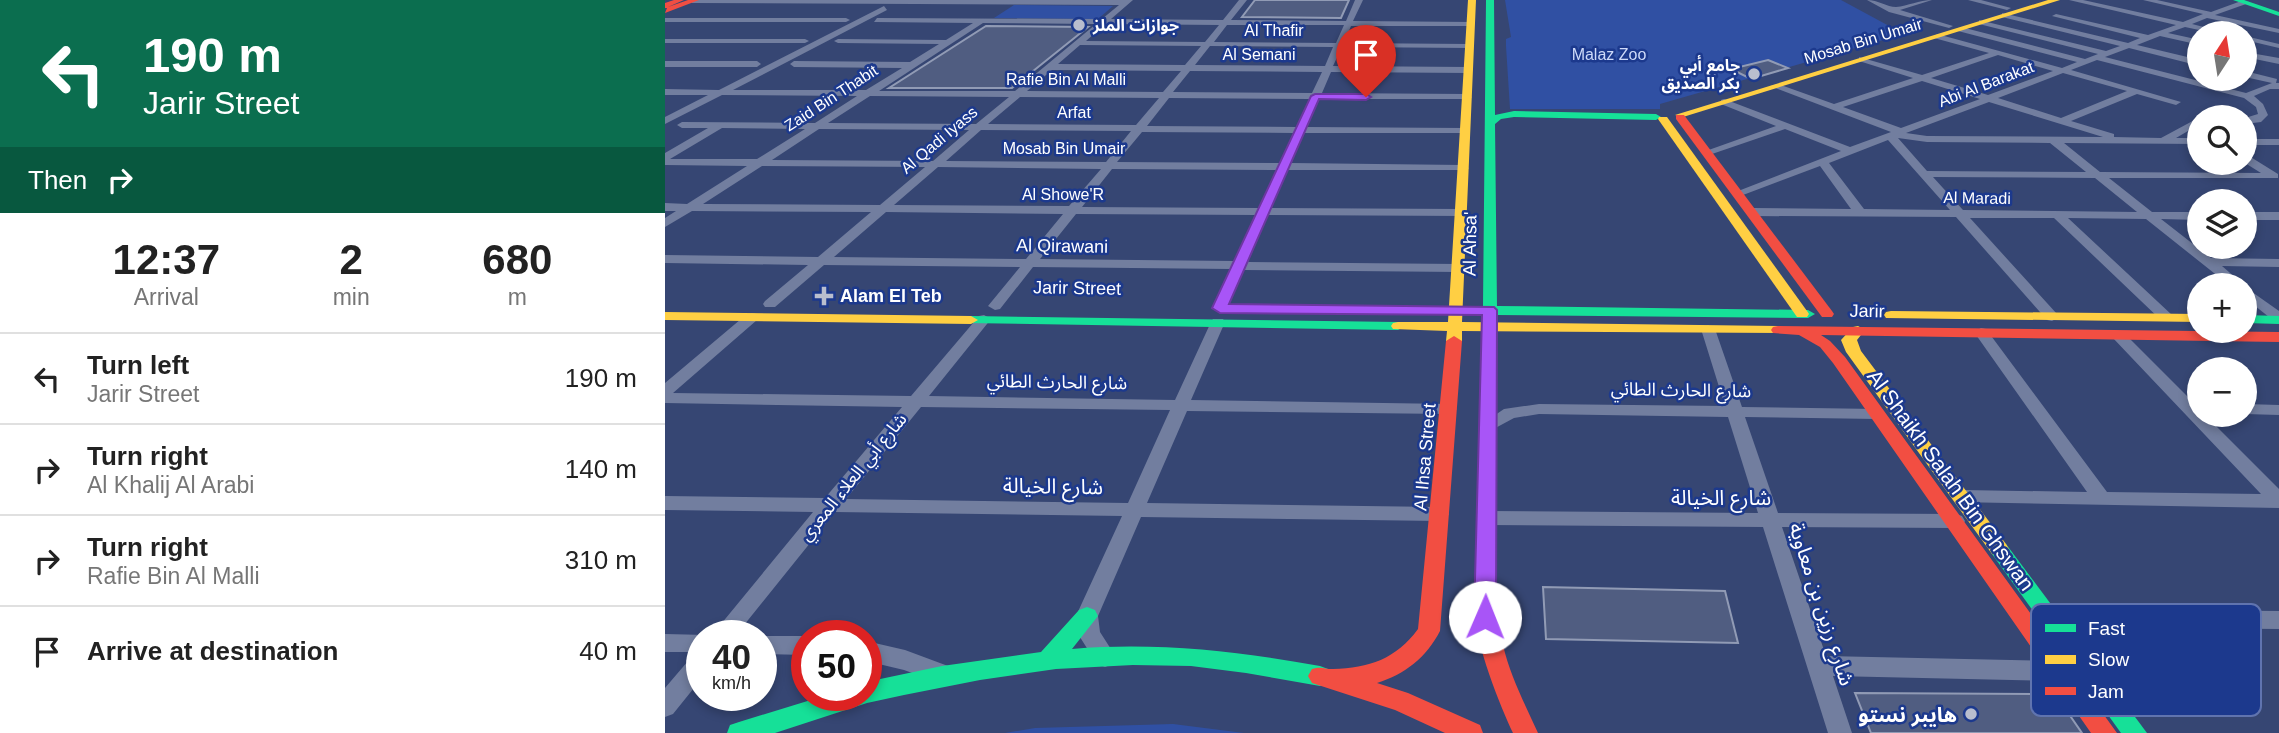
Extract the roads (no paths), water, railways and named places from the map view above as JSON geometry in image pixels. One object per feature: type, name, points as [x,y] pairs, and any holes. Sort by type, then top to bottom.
[{"type":"main road","points":[[665,6],[689,0]]},
{"type":"main road","points":[[665,11],[689,0]]},
{"type":"main road","name":"Al Ahsa'","points":[[1455,318],[1472,0]]},
{"type":"main road","name":"Al Ahsa'","points":[[1490,0],[1485,617],[1503,687],[1526,733]]},
{"type":"main road","points":[[2244,1],[2279,11]]},
{"type":"main road","name":"Mosab Bin Umair","points":[[1667,115],[2040,3]]},
{"type":"main road","name":"Mosab Bin Umair","points":[[1490,104],[1514,112],[1667,115],[1724,102],[1949,30]]},
{"type":"main road","name":"Mosab Bin Umair","points":[[1490,123],[1498,117],[1514,112]]},
{"type":"main road","points":[[1667,115],[1708,152],[1755,215],[1854,317],[1849,340],[1854,352],[1848,358],[1833,353]]},
{"type":"main road","name":"Al Shaikh Salah Bin Ghswan","points":[[1667,115],[1802,322],[1845,369],[2031,629]]},
{"type":"main road","points":[[1734,218],[1755,215]]},
{"type":"main road","points":[[1457,288],[1465,298],[1473,299],[1481,297],[1489,288]]},
{"type":"main road","name":"Jarir Street","points":[[665,302],[770,303],[989,313],[1455,318]]},
{"type":"main road","points":[[665,316],[989,313]]},
{"type":"main road","name":"Jarir","points":[[1521,319],[1708,329],[1854,317],[2187,318]]},
{"type":"main road","name":"Jarir","points":[[1455,318],[1802,322],[1854,317],[1982,332],[2279,337]]},
{"type":"main road","name":"Al Ihsa Street","points":[[1336,678],[1375,677],[1394,670],[1421,646],[1429,631],[1455,318]]},
{"type":"main road","points":[[2257,319],[2279,319]]},
{"type":"main road","points":[[1453,350],[1460,337],[1469,335],[1481,338],[1489,352]]},
{"type":"main road","name":"Al Shaikh Salah Bin Ghswan","points":[[1854,352],[2041,604]]},
{"type":"main road","points":[[1845,369],[1847,363],[1853,363],[1866,369]]},
{"type":"main road","points":[[1047,661],[1087,616]]},
{"type":"main road","points":[[882,689],[945,675],[1047,661],[1145,655],[1223,658],[1261,662],[1336,678],[1411,704],[1471,733]]},
{"type":"main road","points":[[739,733],[805,711]]},
{"type":"main road","name":"Al Shaikh Salah Bin Ghswan","points":[[2093,716],[2105,733]]},
{"type":"main road","name":"Al Shaikh Salah Bin Ghswan","points":[[2123,716],[2135,733]]},
{"type":"street","points":[[689,0],[1127,2]]},
{"type":"street","name":"شارع أبي العلاء المعري","points":[[735,620],[1243,0]]},
{"type":"street","points":[[1105,657],[1089,634],[1087,616],[1181,405],[1239,265],[1359,0]]},
{"type":"street","points":[[1871,0],[1997,52],[2176,102]]},
{"type":"street","points":[[1892,10],[1928,0]]},
{"type":"street","points":[[1972,0],[1997,15],[2109,54]]},
{"type":"street","points":[[2073,0],[2187,25]]},
{"type":"street","points":[[2152,0],[2279,30]]},
{"type":"street","points":[[665,52],[784,1]]},
{"type":"street","points":[[769,41],[854,1]]},
{"type":"street","points":[[665,121],[898,1]]},
{"type":"street","name":"Zaid Bin Thabit","points":[[665,223],[1011,1]]},
{"type":"street","name":"Abi Al Barakat","points":[[1739,193],[2244,1]]},
{"type":"street","name":"Al Qadi Iyass","points":[[770,303],[1127,2]]},
{"type":"street","points":[[2040,3],[2187,39]]},
{"type":"street","points":[[2040,3],[2149,38]]},
{"type":"street","points":[[1997,15],[2187,60]]},
{"type":"street","points":[[665,20],[846,20]]},
{"type":"street","points":[[877,20],[1471,24]]},
{"type":"street","points":[[873,41],[911,20]]},
{"type":"street","points":[[1949,30],[2088,62]]},
{"type":"street","points":[[665,41],[805,41]]},
{"type":"street","points":[[838,41],[948,41]]},
{"type":"street","points":[[2257,41],[2279,46]]},
{"type":"street","name":"Al Thafir","points":[[1077,43],[1470,46]]},
{"type":"street","points":[[1834,107],[1997,52]]},
{"type":"street","points":[[2257,56],[2279,61]]},
{"type":"street","points":[[2098,58],[2247,96],[2266,109],[2261,118],[2257,119]]},
{"type":"street","points":[[1862,59],[2125,141]]},
{"type":"street","points":[[665,64],[757,64]]},
{"type":"street","points":[[794,64],[912,65]]},
{"type":"street","name":"Al Semani","points":[[1050,67],[1469,70]]},
{"type":"street","points":[[2257,78],[2275,83],[2279,92]]},
{"type":"street","points":[[2247,96],[2275,83]]},
{"type":"street","points":[[1775,86],[1834,107],[1897,135],[1927,139],[2187,141]]},
{"type":"street","points":[[2064,121],[2136,91]]},
{"type":"street","name":"Rafie Bin Al Malli","points":[[665,92],[1467,97]]},
{"type":"street","points":[[1724,102],[1851,151]]},
{"type":"street","name":"Arfat","points":[[682,125],[1465,131]]},
{"type":"street","points":[[665,157],[721,125]]},
{"type":"street","points":[[1708,152],[1785,126]]},
{"type":"street","points":[[2163,141],[2187,127]]},
{"type":"street","points":[[1897,135],[1925,174],[2052,317]]},
{"type":"street","points":[[2053,140],[2222,273]]},
{"type":"street","points":[[2257,142],[2279,142]]},
{"type":"street","name":"Mosab Bin Umair","points":[[665,162],[1463,168]]},
{"type":"street","points":[[1823,162],[1860,213]]},
{"type":"street","points":[[2257,166],[2277,178]]},
{"type":"street","points":[[1925,174],[2277,178]]},
{"type":"street","name":"Al Showe'R","points":[[665,207],[1461,213]]},
{"type":"street","name":"Al Maradi","points":[[1755,215],[1961,213],[2187,216]]},
{"type":"street","points":[[2056,214],[2167,318]]},
{"type":"street","points":[[2257,216],[2279,216]]},
{"type":"street","name":"Al Qirawani","points":[[665,260],[1458,268]]},
{"type":"street","points":[[2208,262],[2279,263]]},
{"type":"street","points":[[2257,302],[2279,319]]},
{"type":"street","points":[[665,391],[753,317]]},
{"type":"street","name":"شارع رزين بن معاوية","points":[[1708,329],[1840,733]]},
{"type":"street","points":[[1982,332],[2102,499]]},
{"type":"street","points":[[2117,334],[2187,401]]},
{"type":"street","name":"شارع الحارث الطائي","points":[[665,398],[1449,408]]},
{"type":"street","points":[[2257,409],[2279,410]]},
{"type":"street","name":"شارع الحارث الطائي","points":[[1488,426],[1510,414],[1539,410],[1877,414]]},
{"type":"street","points":[[2211,427],[2279,501]]},
{"type":"street","points":[[1963,497],[2279,501]]},
{"type":"street","name":"شارع الخيالة","points":[[665,503],[1439,514]]},
{"type":"street","name":"شارع الخيالة","points":[[1487,518],[1955,521]]},
{"type":"street","points":[[2261,620],[2279,620]]},
{"type":"street","points":[[665,643],[686,643]]},
{"type":"street","points":[[882,655],[945,675]]},
{"type":"street","points":[[1818,666],[2031,670]]},
{"type":"street","points":[[665,706],[686,680]]},
{"type":"place","name":"جوازات الملز","points":[[1079,25]]},
{"type":"place","name":"جامع أبي بكر الصديق","points":[[1754,74]]},
{"type":"place","name":"Alam El Teb","points":[[824,296]]},
{"type":"place","name":"هايبر نستو","points":[[1971,714]]},
{"type":"park label","name":"Malaz Zoo","points":[[1609,54]]}]
